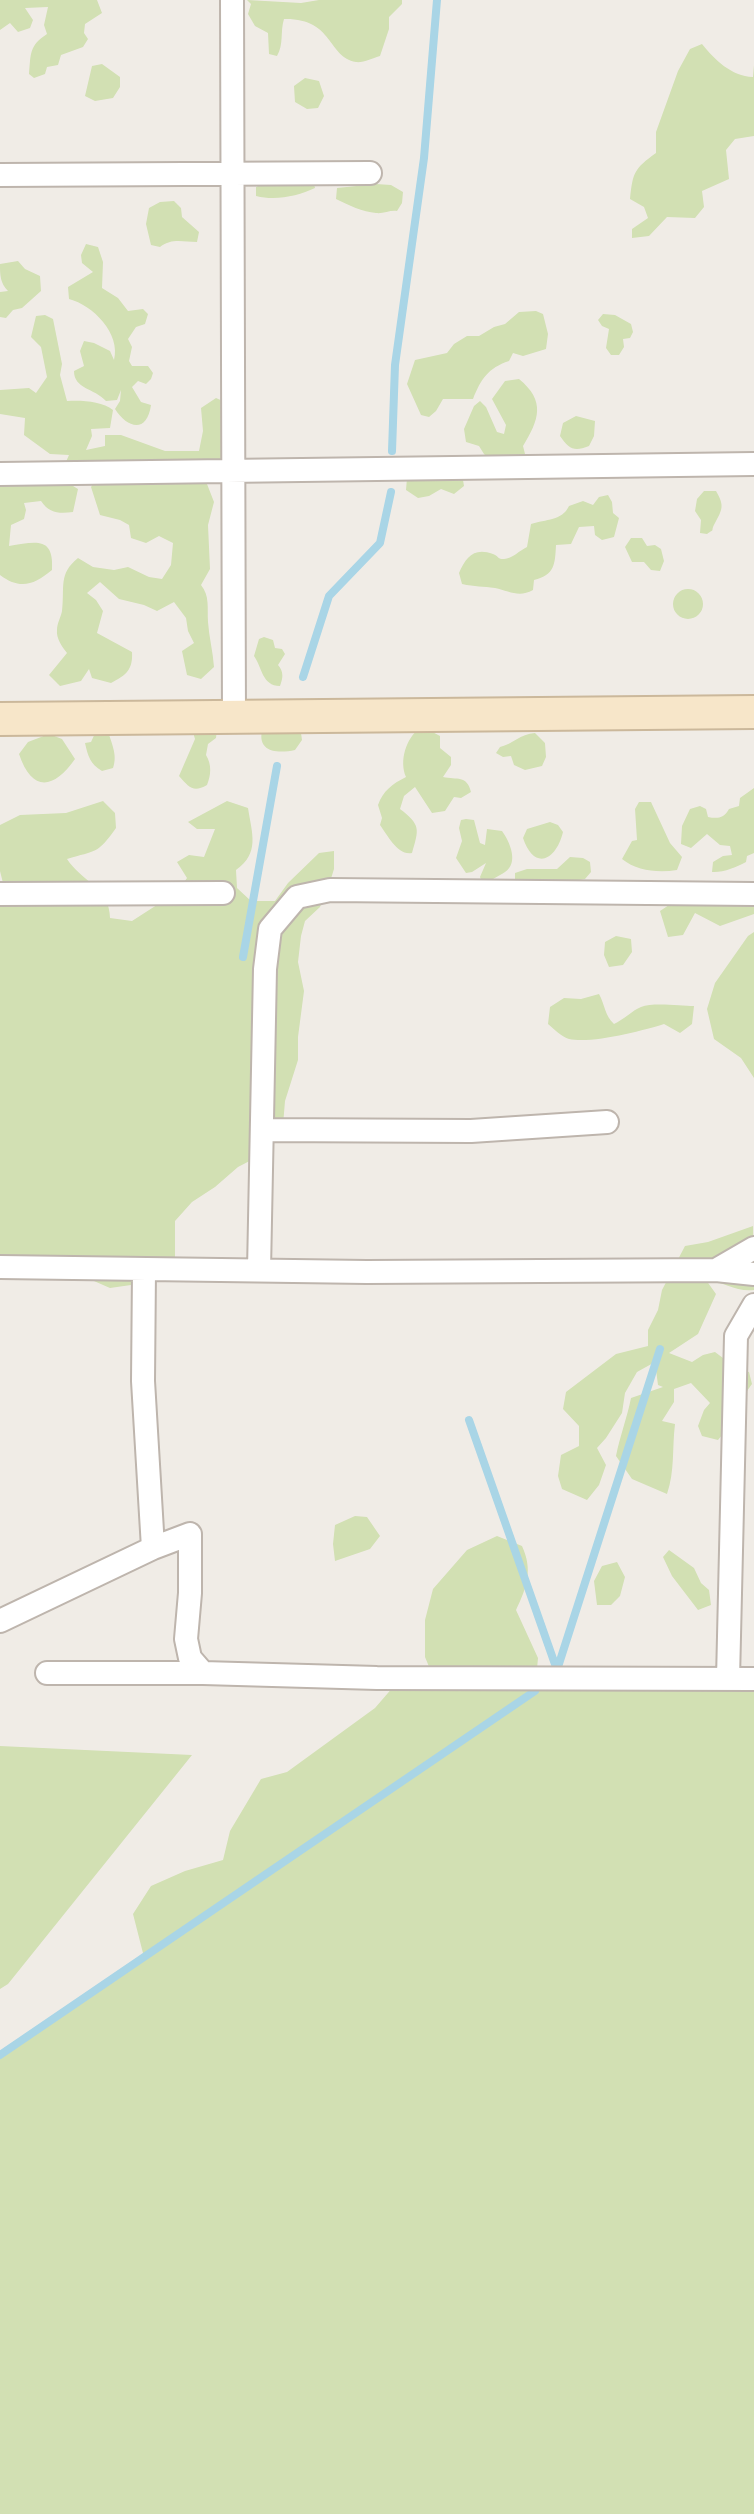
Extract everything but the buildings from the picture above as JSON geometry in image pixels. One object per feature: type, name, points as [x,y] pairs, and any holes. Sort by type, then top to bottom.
[{"type":"street","points":[[232,0],[234,718]]},
{"type":"street","points":[[0,175],[370,173]]},
{"type":"street","points":[[0,474],[754,464]]},
{"type":"street","points":[[0,719],[754,712]]},
{"type":"street","points":[[259,1270],[265,969],[270,929],[297,897],[330,890],[754,894]]},
{"type":"street","points":[[0,894],[223,893]]},
{"type":"street","points":[[262,1130],[471,1131],[607,1122]]},
{"type":"street","points":[[716,1270],[754,1248]]},
{"type":"street","points":[[0,1267],[367,1272],[716,1270],[754,1274]]},
{"type":"street","points":[[144,1271],[143,1381],[153,1548]]},
{"type":"street","points":[[728,1679],[736,1336],[754,1305]]},
{"type":"street","points":[[0,1621],[153,1548],[190,1534],[186,1639],[190,1658],[203,1673]]},
{"type":"street","points":[[47,1673],[754,1679]]},
{"type":"green space","points":[[0,0],[97,0],[102,13],[85,24],[84,33],[88,39],[83,47],[61,55],[58,65],[47,67],[45,74],[34,78],[29,74],[31,55],[37,42],[47,34],[44,25],[48,7],[25,8],[33,20],[30,28],[18,32],[10,23],[0,30]]},
{"type":"green space","points":[[247,0],[301,3],[319,0],[402,0],[402,4],[389,17],[389,29],[380,56],[356,62],[340,53],[321,31],[300,20],[284,19],[277,56],[269,54],[268,33],[255,26],[248,14],[251,4]]},
{"type":"green space","points":[[702,44],[718,61],[738,74],[753,77],[754,65],[754,136],[735,139],[726,150],[729,179],[702,191],[704,207],[695,218],[667,217],[649,236],[632,238],[632,229],[648,218],[644,207],[630,199],[634,177],[639,167],[656,153],[656,132],[678,71],[690,49]]},
{"type":"green space","points":[[102,64],[120,77],[120,87],[113,98],[95,101],[85,96],[92,66]]},
{"type":"green space","points":[[305,78],[319,81],[324,96],[318,108],[307,109],[295,102],[294,86]]},
{"type":"green space","points":[[269,180],[313,180],[315,188],[287,197],[256,196],[256,187]]},
{"type":"green space","points":[[391,185],[403,192],[397,211],[371,212],[336,199],[337,188]]},
{"type":"green space","points":[[174,201],[181,208],[182,217],[199,232],[197,242],[173,241],[160,247],[151,245],[146,224],[149,208],[160,202]]},
{"type":"green space","points":[[86,244],[98,247],[103,262],[102,288],[118,298],[128,311],[143,309],[148,314],[145,324],[136,327],[128,339],[132,347],[129,361],[132,366],[148,366],[153,373],[146,384],[138,381],[132,387],[141,402],[151,405],[149,414],[141,424],[131,424],[115,409],[121,390],[117,400],[106,401],[81,385],[75,377],[74,371],[84,366],[80,351],[84,341],[110,351],[114,360],[115,350],[109,331],[96,314],[69,299],[68,287],[93,272],[82,263],[81,255]]},
{"type":"green space","points":[[18,261],[25,269],[40,276],[41,291],[22,308],[13,310],[6,318],[0,317],[0,292],[8,291],[1,279],[0,264]]},
{"type":"green space","points":[[536,311],[543,314],[548,334],[546,349],[523,356],[513,353],[509,361],[486,375],[473,399],[443,399],[429,417],[421,415],[407,384],[415,360],[447,353],[467,336],[479,336],[505,324],[519,312]]},
{"type":"green space","points":[[603,314],[615,315],[631,324],[633,332],[630,338],[623,339],[624,347],[619,355],[611,355],[606,348],[609,329],[598,320]]},
{"type":"green space","points":[[45,315],[53,319],[62,364],[60,375],[67,401],[97,403],[113,410],[110,428],[91,429],[92,436],[86,450],[105,446],[105,435],[121,435],[165,451],[199,451],[203,431],[201,408],[216,398],[225,402],[226,447],[219,466],[65,464],[69,455],[50,454],[24,435],[25,418],[0,414],[0,390],[29,388],[36,393],[47,377],[41,347],[31,337],[36,316]]},
{"type":"green space","points":[[519,379],[533,395],[536,419],[523,446],[525,454],[510,463],[494,464],[479,446],[466,442],[464,429],[474,406],[480,401],[497,432],[504,434],[506,425],[492,399],[505,381]]},
{"type":"green space","points":[[576,416],[595,421],[594,436],[589,446],[579,449],[569,446],[560,436],[563,423]]},
{"type":"green space","points":[[0,474],[68,483],[78,489],[73,512],[55,512],[41,501],[24,503],[24,519],[11,525],[9,546],[35,543],[46,546],[50,551],[52,570],[27,584],[14,583],[0,575]]},
{"type":"green space","points":[[462,474],[464,486],[454,494],[441,489],[418,498],[406,490],[407,478]]},
{"type":"green space","points":[[185,477],[207,484],[214,502],[208,525],[210,569],[201,585],[207,598],[214,667],[201,679],[187,675],[182,651],[194,643],[186,618],[174,602],[157,611],[119,599],[100,582],[87,593],[103,611],[97,633],[132,652],[130,668],[111,683],[92,678],[89,669],[81,681],[60,686],[49,675],[67,653],[58,639],[57,630],[65,575],[72,564],[78,558],[93,567],[114,570],[128,567],[149,577],[162,579],[171,565],[173,543],[159,536],[146,543],[131,538],[129,525],[100,515],[91,487],[96,480],[152,483]]},
{"type":"green space","points":[[704,491],[716,491],[721,500],[721,511],[707,534],[700,533],[701,520],[695,511],[697,499]]},
{"type":"green space","points":[[608,495],[613,513],[619,518],[614,537],[602,540],[595,535],[594,526],[579,527],[571,544],[556,545],[550,572],[534,580],[533,590],[519,594],[462,584],[459,573],[472,555],[486,552],[500,559],[510,558],[527,547],[531,524],[558,517],[569,506],[583,501],[593,505],[599,497]]},
{"type":"green space","points":[[631,538],[642,538],[647,546],[655,545],[661,549],[664,561],[660,571],[651,570],[644,562],[632,562],[625,547]]},
{"type":"green space","points":[[688,589],[694,590],[702,598],[702,610],[694,618],[688,619],[682,618],[674,610],[673,604],[674,598],[682,590]]},
{"type":"green space","points":[[259,639],[273,640],[275,648],[282,649],[285,654],[278,665],[282,675],[280,686],[269,683],[254,656]]},
{"type":"green space","points":[[290,724],[301,733],[302,740],[295,750],[281,752],[265,746],[261,735],[263,727]]},
{"type":"green space","points":[[107,728],[115,758],[113,768],[102,771],[90,759],[85,743],[91,742],[97,729]]},
{"type":"green space","points":[[420,728],[440,736],[440,748],[451,757],[451,765],[443,777],[464,781],[471,792],[461,798],[454,797],[445,811],[432,813],[415,787],[404,796],[400,809],[412,819],[417,833],[412,853],[407,853],[394,844],[380,825],[382,818],[378,805],[389,788],[406,777],[403,764],[405,750]]},
{"type":"green space","points":[[192,729],[217,729],[216,738],[208,744],[206,755],[210,766],[207,785],[198,789],[189,786],[179,776],[195,739]]},
{"type":"green space","points":[[535,733],[545,743],[546,757],[542,766],[525,770],[514,765],[511,756],[503,757],[496,753],[500,747]]},
{"type":"green space","points":[[49,734],[62,739],[75,759],[51,781],[37,781],[24,767],[19,754],[28,742]]},
{"type":"green space","points":[[754,788],[754,853],[738,866],[712,872],[713,862],[732,855],[730,846],[720,845],[707,834],[691,848],[681,844],[682,826],[690,809],[700,806],[706,809],[708,817],[720,817],[729,809],[739,806],[740,798]]},
{"type":"green space","points":[[103,801],[115,813],[116,828],[95,850],[67,859],[100,892],[109,908],[110,918],[132,921],[177,892],[187,878],[177,862],[189,855],[204,857],[215,829],[197,829],[188,822],[227,801],[248,808],[251,850],[244,864],[236,870],[237,888],[251,901],[275,901],[288,883],[319,853],[334,851],[334,869],[328,888],[320,907],[305,921],[301,936],[298,962],[304,991],[298,1060],[285,1101],[283,1125],[265,1153],[238,1167],[192,1202],[175,1221],[175,1258],[159,1281],[110,1288],[87,1278],[0,1262],[0,904],[3,883],[0,825],[20,815],[66,813]]},
{"type":"green space","points":[[639,802],[651,802],[670,843],[682,857],[677,870],[648,870],[622,859],[632,841],[637,840],[635,809]]},
{"type":"green space","points":[[461,820],[474,820],[480,843],[485,845],[487,829],[502,831],[510,846],[512,863],[505,872],[488,883],[482,882],[480,877],[486,863],[466,873],[456,858],[462,841]]},
{"type":"green space","points":[[550,822],[558,825],[563,832],[560,842],[550,855],[539,858],[533,855],[523,838],[527,829]]},
{"type":"green space","points":[[570,857],[590,862],[591,872],[585,879],[573,881],[572,886],[515,889],[515,873],[527,869],[557,869]]},
{"type":"green space","points":[[754,901],[754,914],[720,926],[695,913],[683,935],[668,937],[660,911],[672,903],[724,906]]},
{"type":"green space","points":[[754,932],[754,1078],[741,1058],[714,1039],[707,1009],[715,983]]},
{"type":"green space","points":[[616,936],[631,939],[632,952],[623,965],[609,967],[604,955],[605,942]]},
{"type":"green space","points":[[599,994],[614,1024],[641,1007],[660,1004],[694,1006],[692,1024],[680,1033],[664,1024],[616,1036],[578,1040],[566,1038],[548,1024],[550,1007],[564,998],[581,999]]},
{"type":"green space","points":[[753,1226],[754,1290],[741,1290],[706,1280],[716,1294],[698,1334],[669,1353],[692,1362],[715,1352],[735,1367],[749,1372],[752,1384],[723,1434],[718,1440],[702,1436],[698,1426],[710,1403],[691,1383],[674,1389],[674,1402],[662,1421],[675,1424],[667,1494],[632,1479],[616,1456],[631,1398],[663,1387],[658,1385],[655,1362],[637,1372],[625,1393],[622,1413],[597,1448],[606,1465],[599,1485],[587,1500],[562,1489],[558,1476],[561,1455],[579,1446],[579,1426],[563,1409],[566,1392],[616,1354],[648,1346],[648,1330],[658,1310],[662,1290],[685,1246],[708,1242]]},
{"type":"green space","points":[[355,1516],[367,1517],[380,1536],[370,1549],[335,1561],[335,1525]]},
{"type":"green space","points":[[497,1536],[522,1546],[527,1563],[527,1578],[516,1610],[538,1658],[535,1691],[754,1684],[754,2514],[0,2514],[0,2055],[144,1957],[133,1914],[151,1886],[185,1871],[223,1860],[230,1831],[261,1779],[287,1772],[375,1708],[394,1686],[435,1681],[425,1657],[425,1620],[433,1589],[467,1550]]},
{"type":"green space","points":[[669,1550],[694,1568],[701,1583],[709,1590],[711,1605],[698,1610],[672,1576],[663,1557]]},
{"type":"green space","points":[[617,1562],[625,1577],[620,1596],[611,1605],[597,1605],[594,1581],[602,1566]]},
{"type":"green space","points":[[0,1746],[192,1755],[8,1984],[0,1989]]},
{"type":"waterway","points":[[392,451],[395,365],[424,158],[437,0]]},
{"type":"waterway","points":[[303,677],[329,596],[380,543],[391,492]]},
{"type":"waterway","points":[[243,957],[277,766]]},
{"type":"waterway","points":[[557,1670],[660,1349]]},
{"type":"waterway","points":[[469,1420],[557,1670]]},
{"type":"waterway","points":[[0,2055],[535,1691]]}]
